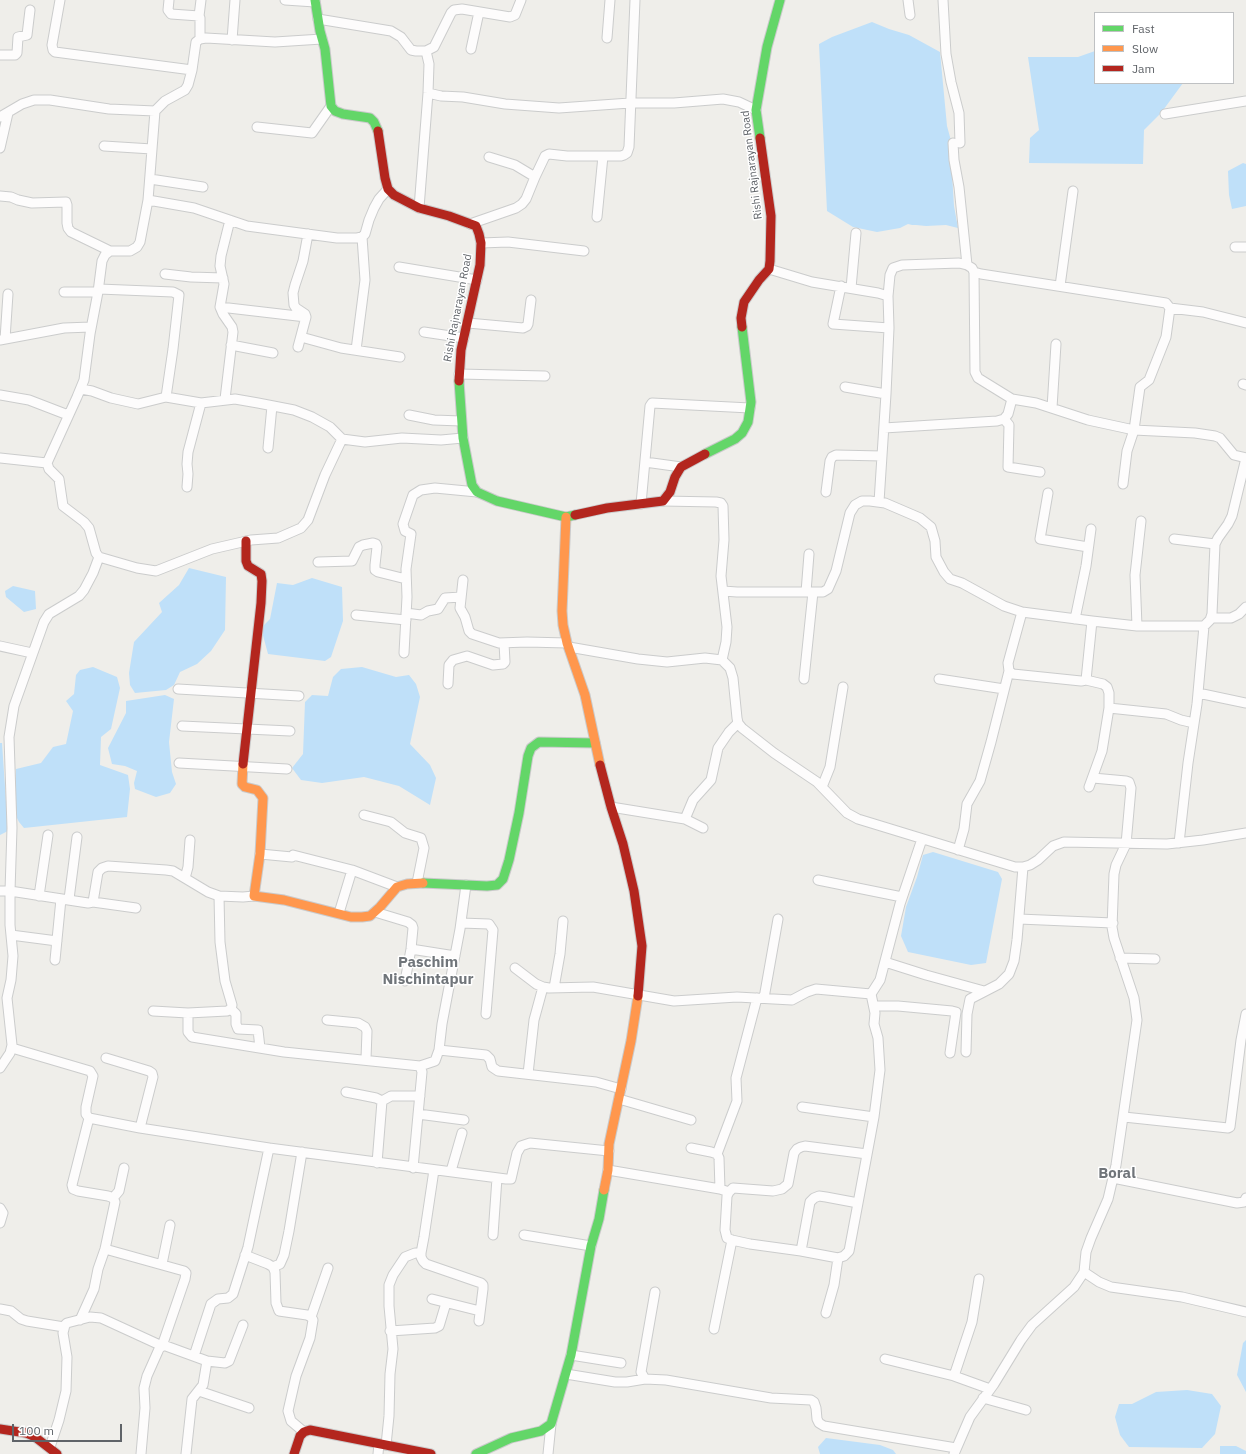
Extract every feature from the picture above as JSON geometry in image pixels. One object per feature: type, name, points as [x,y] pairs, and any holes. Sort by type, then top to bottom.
[{"type":"street","points":[[60,0],[52,45],[54,52],[192,70]]},
{"type":"street","points":[[169,0],[168,10],[171,14],[199,16]]},
{"type":"street","points":[[200,39],[199,16],[201,0]]},
{"type":"street","points":[[232,40],[235,0]]},
{"type":"street","points":[[285,0],[315,1],[325,49],[332,106],[334,111],[339,113],[370,118],[374,122],[380,139],[385,178],[388,189],[394,195],[419,208],[449,216],[470,224],[516,208],[522,204],[526,199],[534,176],[545,156],[548,154],[567,156],[621,156],[627,153],[629,147],[635,0]]},
{"type":"street","points":[[318,19],[391,32],[401,37],[411,50],[426,51],[434,47],[451,13],[454,10],[456,0]]},
{"type":"street","points":[[454,10],[462,9],[512,17],[515,15],[521,0]]},
{"type":"street","points":[[607,38],[610,0]]},
{"type":"street","name":"Rishi Rajnarayan Road","points":[[769,270],[771,216],[756,110],[759,85],[767,47],[780,0]]},
{"type":"street","points":[[908,0],[910,16]]},
{"type":"street","points":[[943,0],[946,54],[959,113],[954,160],[971,269],[975,372],[978,378],[1012,399],[1052,408],[1088,420],[1134,430],[1208,434],[1220,438],[1234,455],[1246,458],[1232,516],[1215,544],[1211,618],[1204,626],[1198,693],[1179,843]]},
{"type":"street","points":[[0,54],[17,54],[18,37],[25,36],[27,33],[30,10]]},
{"type":"street","points":[[471,49],[479,12]]},
{"type":"street","points":[[0,196],[11,197],[32,203],[66,202],[68,205],[67,223],[70,232],[110,251],[130,251],[139,245],[148,200],[155,111],[165,101],[186,90],[192,70],[196,42],[200,39],[206,38],[275,42],[322,38]]},
{"type":"street","points":[[419,208],[428,93],[429,64],[426,51]]},
{"type":"street","points":[[428,93],[441,96],[463,97],[489,103],[559,108],[630,103],[674,103],[723,99],[739,102],[756,110]]},
{"type":"street","points":[[0,148],[4,115],[28,102],[50,100],[109,109],[155,111]]},
{"type":"street","points":[[1165,114],[1246,101]]},
{"type":"street","points":[[257,127],[312,133],[332,106]]},
{"type":"street","points":[[104,146],[152,149]]},
{"type":"street","points":[[597,217],[603,156]]},
{"type":"street","points":[[489,157],[515,165],[534,176]]},
{"type":"street","points":[[150,179],[203,187]]},
{"type":"street","points":[[356,350],[365,280],[362,237],[365,234],[374,208],[379,199],[388,189]]},
{"type":"street","points":[[1060,286],[1073,191]]},
{"type":"street","points":[[148,200],[194,208],[248,226],[349,238],[362,237]]},
{"type":"street","points":[[225,399],[232,327],[222,314],[220,307],[224,284],[220,266],[230,220]]},
{"type":"street","name":"Rishi Rajnarayan Road","points":[[470,224],[476,226],[481,243],[477,280],[459,360],[458,374],[463,438],[472,485],[477,492]]},
{"type":"street","points":[[851,288],[856,233]]},
{"type":"street","points":[[306,317],[305,314],[294,305],[293,293],[296,279],[303,261],[308,234]]},
{"type":"street","points":[[481,243],[508,242],[584,251]]},
{"type":"street","points":[[1235,247],[1246,247]]},
{"type":"street","points":[[110,251],[105,255],[102,261],[99,290],[91,327],[84,380],[47,463],[49,469],[60,479],[63,506],[84,522],[89,528],[96,553],[99,557],[137,568],[156,571],[212,549],[246,541],[278,538],[301,528],[305,524],[342,439]]},
{"type":"street","points":[[879,502],[889,328],[888,296],[890,275],[893,268],[902,265],[959,263],[971,269],[1060,286],[1166,303],[1170,308],[1203,312],[1246,322]]},
{"type":"street","points":[[399,266],[477,280]]},
{"type":"street","points":[[663,501],[670,492],[675,477],[681,467],[728,443],[742,433],[748,422],[751,402],[741,318],[742,309],[744,302],[759,280],[769,270],[812,282],[841,286],[888,296]]},
{"type":"street","points":[[165,274],[191,277],[223,278]]},
{"type":"street","points":[[841,286],[833,324],[889,328]]},
{"type":"street","points":[[64,292],[99,290],[172,292],[179,296],[166,397]]},
{"type":"street","points":[[8,294],[2,340],[64,328],[91,327]]},
{"type":"street","points":[[468,323],[523,328],[528,324],[531,300]]},
{"type":"street","points":[[220,307],[306,317]]},
{"type":"street","points":[[1123,484],[1127,451],[1134,430],[1140,387],[1149,380],[1160,353],[1166,337],[1170,308]]},
{"type":"street","points":[[298,347],[306,317]]},
{"type":"street","points":[[424,332],[464,338]]},
{"type":"street","points":[[301,337],[356,350],[400,357]]},
{"type":"street","points":[[1052,408],[1056,344]]},
{"type":"street","points":[[231,345],[273,353]]},
{"type":"street","points":[[458,374],[545,376]]},
{"type":"street","points":[[845,387],[886,394]]},
{"type":"street","points":[[81,389],[138,404],[166,397],[201,403],[235,399],[294,410],[312,417],[330,427],[342,439],[365,442],[402,438],[441,440],[463,438]]},
{"type":"street","points":[[0,396],[29,400],[68,415]]},
{"type":"street","points":[[884,428],[997,421],[1004,419],[1008,414],[1012,399]]},
{"type":"street","points":[[187,486],[187,460],[201,403]]},
{"type":"street","points":[[641,504],[650,406],[652,403],[750,408]]},
{"type":"street","points":[[268,448],[272,406]]},
{"type":"street","points":[[408,415],[434,420],[461,421]]},
{"type":"street","points":[[1004,419],[1009,425],[1008,467],[1040,472]]},
{"type":"street","points":[[826,492],[830,461],[832,457],[836,455],[882,456]]},
{"type":"street","points":[[0,458],[47,463]]},
{"type":"street","points":[[645,462],[681,467]]},
{"type":"street","points":[[404,653],[407,557],[411,534],[405,531],[403,524],[413,495],[421,490],[435,488],[477,492],[497,501],[566,516],[607,508],[663,501],[721,503],[723,506],[724,540],[721,576],[727,628],[726,646],[722,660]]},
{"type":"street","points":[[1048,494],[1040,539],[1088,547]]},
{"type":"street","points":[[723,590],[823,592],[828,589],[836,571],[850,513],[855,505],[862,501],[879,502],[915,514],[931,527],[935,541],[936,557],[944,572],[950,579],[962,583],[1004,606],[1022,612],[1138,626],[1204,626]]},
{"type":"street","points":[[548,1454],[551,1424],[571,1355],[591,1246],[599,1219],[608,1170],[609,1151],[631,1041],[638,994],[642,946],[634,891],[623,844],[611,807],[584,696],[563,625],[562,611],[566,516]]},
{"type":"street","points":[[1138,626],[1135,575],[1141,521]]},
{"type":"street","points":[[1075,619],[1091,529]]},
{"type":"street","points":[[1174,539],[1215,544]]},
{"type":"street","points":[[246,541],[246,562],[248,566],[261,574],[262,581],[242,784],[245,787],[257,790],[263,798],[260,854],[254,896]]},
{"type":"street","points":[[318,562],[352,561],[360,547],[373,543],[376,544],[377,547],[375,570],[406,579]]},
{"type":"street","points":[[804,679],[810,592],[809,554]]},
{"type":"street","points":[[0,1068],[12,1048],[4,997],[12,970],[10,891],[12,828],[9,737],[10,725],[14,706],[44,622],[49,614],[79,596],[93,573],[99,557]]},
{"type":"street","points":[[463,580],[460,608],[465,617],[469,631],[472,634],[493,642],[527,642],[568,645],[638,659],[667,662],[705,658],[722,660],[730,668],[733,678],[738,723],[742,728],[774,753],[817,782],[847,813],[858,819],[1015,867],[1023,867],[1038,860],[1053,846],[1059,843],[1179,843],[1246,833]]},
{"type":"street","points":[[356,615],[422,615],[428,611],[438,609],[444,598],[461,597]]},
{"type":"street","points":[[1211,618],[1230,618],[1239,614],[1246,607]]},
{"type":"street","points":[[958,850],[964,829],[967,804],[980,781],[991,742],[1009,671],[1008,663],[1022,612]]},
{"type":"street","points":[[1086,680],[1092,621]]},
{"type":"street","points":[[448,684],[452,660],[467,656],[493,664],[503,664],[505,662],[504,643]]},
{"type":"street","points":[[0,646],[32,653]]},
{"type":"street","points":[[1009,671],[1013,674],[1081,681],[1086,680],[1103,684],[1107,688],[1109,693],[1109,708],[1102,751],[1089,787]]},
{"type":"street","points":[[939,679],[1004,689]]},
{"type":"street","points":[[822,787],[830,767],[843,687]]},
{"type":"street","points":[[178,689],[298,696]]},
{"type":"street","points":[[1198,693],[1246,703]]},
{"type":"street","points":[[1109,708],[1166,714],[1194,723]]},
{"type":"street","points":[[685,819],[693,800],[711,780],[718,748],[729,732],[738,723]]},
{"type":"street","points":[[182,726],[290,731]]},
{"type":"street","points":[[94,902],[98,872],[102,868],[108,866],[173,871],[208,892],[219,896],[254,896],[284,900],[351,917],[370,916],[397,887],[407,884],[497,885],[503,879],[520,813],[528,756],[531,748],[539,742],[595,743]]},
{"type":"street","points":[[179,763],[287,769]]},
{"type":"street","points":[[566,1374],[615,1382],[645,1379],[666,1380],[771,1398],[811,1400],[814,1402],[819,1423],[824,1426],[955,1451],[970,1417],[990,1389],[1020,1340],[1032,1325],[1074,1287],[1084,1272],[1086,1252],[1108,1199],[1113,1178],[1124,1117],[1137,1020],[1134,998],[1114,938],[1112,923],[1114,874],[1116,865],[1126,844],[1131,788],[1129,782],[1126,781],[1093,778]]},
{"type":"street","points":[[611,807],[685,819],[702,828]]},
{"type":"street","points":[[364,815],[391,822],[404,833],[421,838],[424,848],[416,883]]},
{"type":"street","points":[[39,896],[48,835]]},
{"type":"street","points":[[55,960],[57,941],[77,836]]},
{"type":"street","points":[[778,919],[760,998],[735,1082],[737,1101],[717,1154],[724,1190],[725,1230],[727,1238],[732,1240],[838,1258],[844,1256],[848,1252],[874,1117],[880,1070],[878,1038],[874,1024],[875,1012],[871,994],[880,980],[902,897],[922,839]]},
{"type":"street","points":[[185,878],[188,867],[190,840]]},
{"type":"street","points":[[260,854],[293,856],[352,870],[397,887]]},
{"type":"street","points":[[966,1052],[970,999],[999,984],[1009,974],[1014,961],[1018,940],[1023,867]]},
{"type":"street","points":[[339,913],[352,870]]},
{"type":"street","points":[[818,880],[902,897]]},
{"type":"street","points":[[188,1013],[188,1032],[192,1037],[284,1052],[366,1059],[420,1066],[435,1060],[439,1050],[442,1024],[461,923],[466,885]]},
{"type":"street","points":[[0,890],[88,903],[94,902],[136,908]]},
{"type":"street","points":[[219,896],[220,942],[226,989],[232,1005],[231,1009],[236,1014],[236,1024],[238,1029],[258,1030],[260,1048]]},
{"type":"street","points":[[375,912],[408,922],[412,925],[411,949],[405,981]]},
{"type":"street","points":[[1019,920],[1112,923]]},
{"type":"street","points":[[554,988],[560,954],[562,921]]},
{"type":"street","points":[[461,923],[489,924],[493,930],[486,1014]]},
{"type":"street","points":[[11,935],[57,941]]},
{"type":"street","points":[[411,949],[455,956]]},
{"type":"street","points":[[1120,958],[1155,959]]},
{"type":"street","points":[[885,962],[984,991]]},
{"type":"street","points":[[515,968],[542,987],[554,988],[593,986],[674,1001],[760,998],[792,1000],[816,989],[871,994]]},
{"type":"street","points":[[528,1074],[534,1020],[542,987]]},
{"type":"street","points":[[874,1006],[904,1006],[956,1012],[950,1053]]},
{"type":"street","points":[[153,1011],[188,1013],[227,1011],[231,1009]]},
{"type":"street","points":[[1124,1117],[1230,1127],[1241,1040],[1246,1014]]},
{"type":"street","points":[[327,1020],[358,1023],[365,1027],[367,1031],[366,1059]]},
{"type":"street","points":[[12,1048],[90,1071],[92,1073],[93,1079],[86,1107],[86,1114],[89,1118],[72,1184],[74,1189],[78,1191],[113,1198]]},
{"type":"street","points":[[439,1050],[486,1055],[490,1059],[492,1067],[498,1071],[596,1082],[621,1089]]},
{"type":"street","points":[[106,1058],[152,1073],[153,1077],[140,1128]]},
{"type":"street","points":[[413,1168],[422,1072],[420,1066]]},
{"type":"street","points":[[346,1092],[382,1101],[392,1096],[420,1096]]},
{"type":"street","points":[[619,1099],[691,1120]]},
{"type":"street","points":[[377,1163],[382,1101]]},
{"type":"street","points":[[802,1107],[874,1117]]},
{"type":"street","points":[[418,1114],[464,1120]]},
{"type":"street","points":[[89,1118],[140,1128],[269,1148],[413,1168],[451,1171],[511,1179],[517,1153],[521,1146],[530,1144],[609,1151]]},
{"type":"street","points":[[451,1171],[462,1133]]},
{"type":"street","points":[[608,1170],[724,1190],[733,1188],[773,1191],[782,1189],[788,1184],[794,1153],[801,1147],[805,1146],[867,1154]]},
{"type":"street","points":[[194,1356],[211,1304],[218,1299],[232,1296],[245,1255],[269,1148]]},
{"type":"street","points":[[691,1148],[717,1154]]},
{"type":"street","points":[[273,1267],[280,1264],[284,1255],[302,1152]]},
{"type":"street","points":[[113,1198],[119,1191],[124,1168]]},
{"type":"street","points":[[434,1170],[421,1253],[423,1261],[426,1264],[483,1285],[479,1321]]},
{"type":"street","points":[[493,1235],[497,1178]]},
{"type":"street","points":[[1113,1178],[1237,1203],[1244,1202],[1246,1198]]},
{"type":"street","points":[[801,1251],[810,1202],[814,1198],[819,1196],[858,1203]]},
{"type":"street","points":[[80,1320],[92,1294],[105,1249],[115,1202],[113,1198]]},
{"type":"street","points":[[0,1208],[3,1213],[0,1223]]},
{"type":"street","points":[[162,1264],[170,1225]]},
{"type":"street","points":[[524,1235],[591,1246]]},
{"type":"street","points":[[714,1330],[732,1240]]},
{"type":"street","points":[[105,1249],[184,1271],[186,1276],[162,1346],[159,1349],[147,1376],[144,1388],[145,1408],[141,1454]]},
{"type":"street","points":[[378,1454],[383,1445],[389,1416],[390,1374],[393,1349],[390,1331],[389,1285],[393,1275],[405,1257],[415,1253],[421,1253]]},
{"type":"street","points":[[245,1255],[273,1267],[275,1272],[276,1303],[279,1311],[307,1315],[311,1317]]},
{"type":"street","points":[[826,1313],[834,1284],[838,1258]]},
{"type":"street","points":[[304,1432],[291,1421],[288,1411],[296,1376],[310,1338],[313,1325],[311,1317],[328,1268]]},
{"type":"street","points":[[1084,1272],[1099,1282],[1111,1287],[1182,1296],[1246,1312]]},
{"type":"street","points":[[954,1376],[972,1322],[979,1279]]},
{"type":"street","points":[[645,1379],[641,1372],[655,1292]]},
{"type":"street","points":[[432,1299],[480,1311]]},
{"type":"street","points":[[390,1331],[436,1328],[439,1326],[446,1303]]},
{"type":"street","points":[[0,1309],[11,1311],[20,1319],[27,1321],[64,1327]]},
{"type":"street","points":[[50,1447],[59,1420],[66,1391],[67,1357],[63,1333],[64,1327],[67,1323],[90,1317],[105,1319],[162,1346],[166,1346],[207,1361],[226,1363],[229,1361],[243,1325]]},
{"type":"street","points":[[571,1355],[621,1363]]},
{"type":"street","points":[[885,1359],[954,1376],[990,1389]]},
{"type":"street","points":[[186,1454],[192,1399],[203,1385],[207,1361]]},
{"type":"street","points":[[199,1391],[249,1408]]},
{"type":"street","points":[[983,1398],[1026,1410]]},
{"type":"street","points":[[476,1454],[511,1438],[541,1431],[551,1424]]},
{"type":"street","points":[[0,1429],[26,1433],[50,1447],[57,1454]]},
{"type":"street","points":[[294,1454],[300,1436],[304,1432],[310,1430],[431,1454]]},
{"type":"water","points":[[872,22],[909,35],[940,52],[947,126],[953,148],[951,158],[954,206],[958,228],[946,225],[926,226],[908,224],[900,228],[877,232],[853,227],[827,211],[819,44],[832,37]]},
{"type":"water","points":[[1094,51],[1094,84],[1182,84],[1161,113],[1144,130],[1143,164],[1029,163],[1030,138],[1039,130],[1028,57],[1078,57]]},
{"type":"water","points":[[1243,163],[1246,164],[1246,206],[1232,209],[1229,195],[1228,171]]},
{"type":"water","points":[[189,568],[226,577],[225,630],[211,651],[197,664],[180,672],[174,685],[166,690],[135,693],[130,685],[129,673],[134,642],[162,612],[159,603],[179,585]]},
{"type":"water","points":[[312,578],[342,587],[343,621],[331,657],[325,661],[268,654],[261,628],[270,619],[277,583],[293,585]]},
{"type":"water","points":[[13,586],[35,591],[36,609],[24,612],[6,597],[5,591]]},
{"type":"water","points":[[93,667],[117,677],[120,688],[111,729],[101,737],[100,765],[128,775],[130,789],[127,817],[24,828],[14,812],[16,769],[41,763],[53,747],[66,744],[73,711],[66,701],[74,694],[76,675],[80,670]]},
{"type":"water","points":[[362,667],[396,677],[409,675],[416,684],[420,697],[410,744],[430,765],[436,778],[430,805],[399,786],[364,777],[322,783],[301,780],[292,768],[303,754],[305,702],[312,695],[328,696],[333,677],[341,669]]},
{"type":"water","points":[[165,695],[174,699],[169,742],[172,772],[176,784],[170,793],[156,797],[135,789],[134,783],[137,771],[125,766],[112,764],[108,748],[126,713],[126,701]]},
{"type":"water","points":[[0,743],[2,743],[8,831],[0,835]]},
{"type":"water","points":[[933,852],[998,872],[1002,879],[986,963],[971,965],[908,952],[901,936],[906,907],[923,855]]},
{"type":"water","points":[[1246,1340],[1246,1392],[1237,1375],[1243,1343]]},
{"type":"water","points":[[1187,1390],[1212,1394],[1221,1406],[1215,1434],[1202,1448],[1129,1447],[1120,1435],[1115,1417],[1119,1404],[1132,1404],[1156,1392]]},
{"type":"water","points":[[826,1438],[880,1445],[893,1450],[896,1454],[820,1454],[818,1447]]},
{"type":"water","points":[[1220,1446],[1236,1446],[1246,1451],[1246,1454],[1220,1454]]},
{"type":"traffic: fast","points":[[315,0],[320,31],[325,49],[331,106],[335,111],[343,114],[370,118],[374,122],[378,131]]},
{"type":"traffic: fast","points":[[760,138],[756,110],[767,47],[780,0]]},
{"type":"traffic: fast","points":[[705,454],[735,439],[742,433],[748,422],[751,402],[742,327]]},
{"type":"traffic: fast","points":[[459,381],[463,438],[472,485],[477,492],[497,501],[566,517],[575,515]]},
{"type":"traffic: fast","points":[[423,883],[487,886],[497,885],[503,879],[509,860],[519,813],[528,756],[531,748],[539,742],[595,743]]},
{"type":"traffic: fast","points":[[476,1454],[511,1438],[541,1431],[551,1424],[571,1355],[591,1246],[599,1219],[604,1190]]},
{"type":"traffic: slow","points":[[566,517],[562,611],[563,625],[567,643],[585,695],[600,765]]},
{"type":"traffic: slow","points":[[243,764],[242,784],[245,787],[257,790],[263,798],[260,854],[254,896],[284,900],[351,917],[362,917],[370,916],[397,887],[407,884],[423,883]]},
{"type":"traffic: slow","points":[[604,1190],[608,1170],[609,1144],[631,1041],[638,996]]},
{"type":"traffic: jam","points":[[378,131],[388,189],[394,195],[419,208],[449,216],[476,226],[479,234],[481,243],[480,265],[461,350],[459,381]]},
{"type":"traffic: jam","points":[[742,327],[741,318],[744,302],[759,280],[769,269],[770,261],[771,216],[760,138]]},
{"type":"traffic: jam","points":[[575,515],[607,508],[663,501],[670,492],[675,477],[681,467],[705,454]]},
{"type":"traffic: jam","points":[[243,764],[261,603],[262,581],[261,574],[248,566],[246,561],[246,541]]},
{"type":"traffic: jam","points":[[600,765],[623,844],[634,891],[642,946],[638,996]]},
{"type":"traffic: jam","points":[[0,1429],[26,1433],[35,1437],[57,1454]]},
{"type":"traffic: jam","points":[[294,1454],[300,1436],[304,1432],[310,1430],[431,1454]]},
{"type":"district","name":"Paschim Nischintapur","points":[[428,972]]},
{"type":"district","name":"Boral","points":[[1117,1174]]}]
